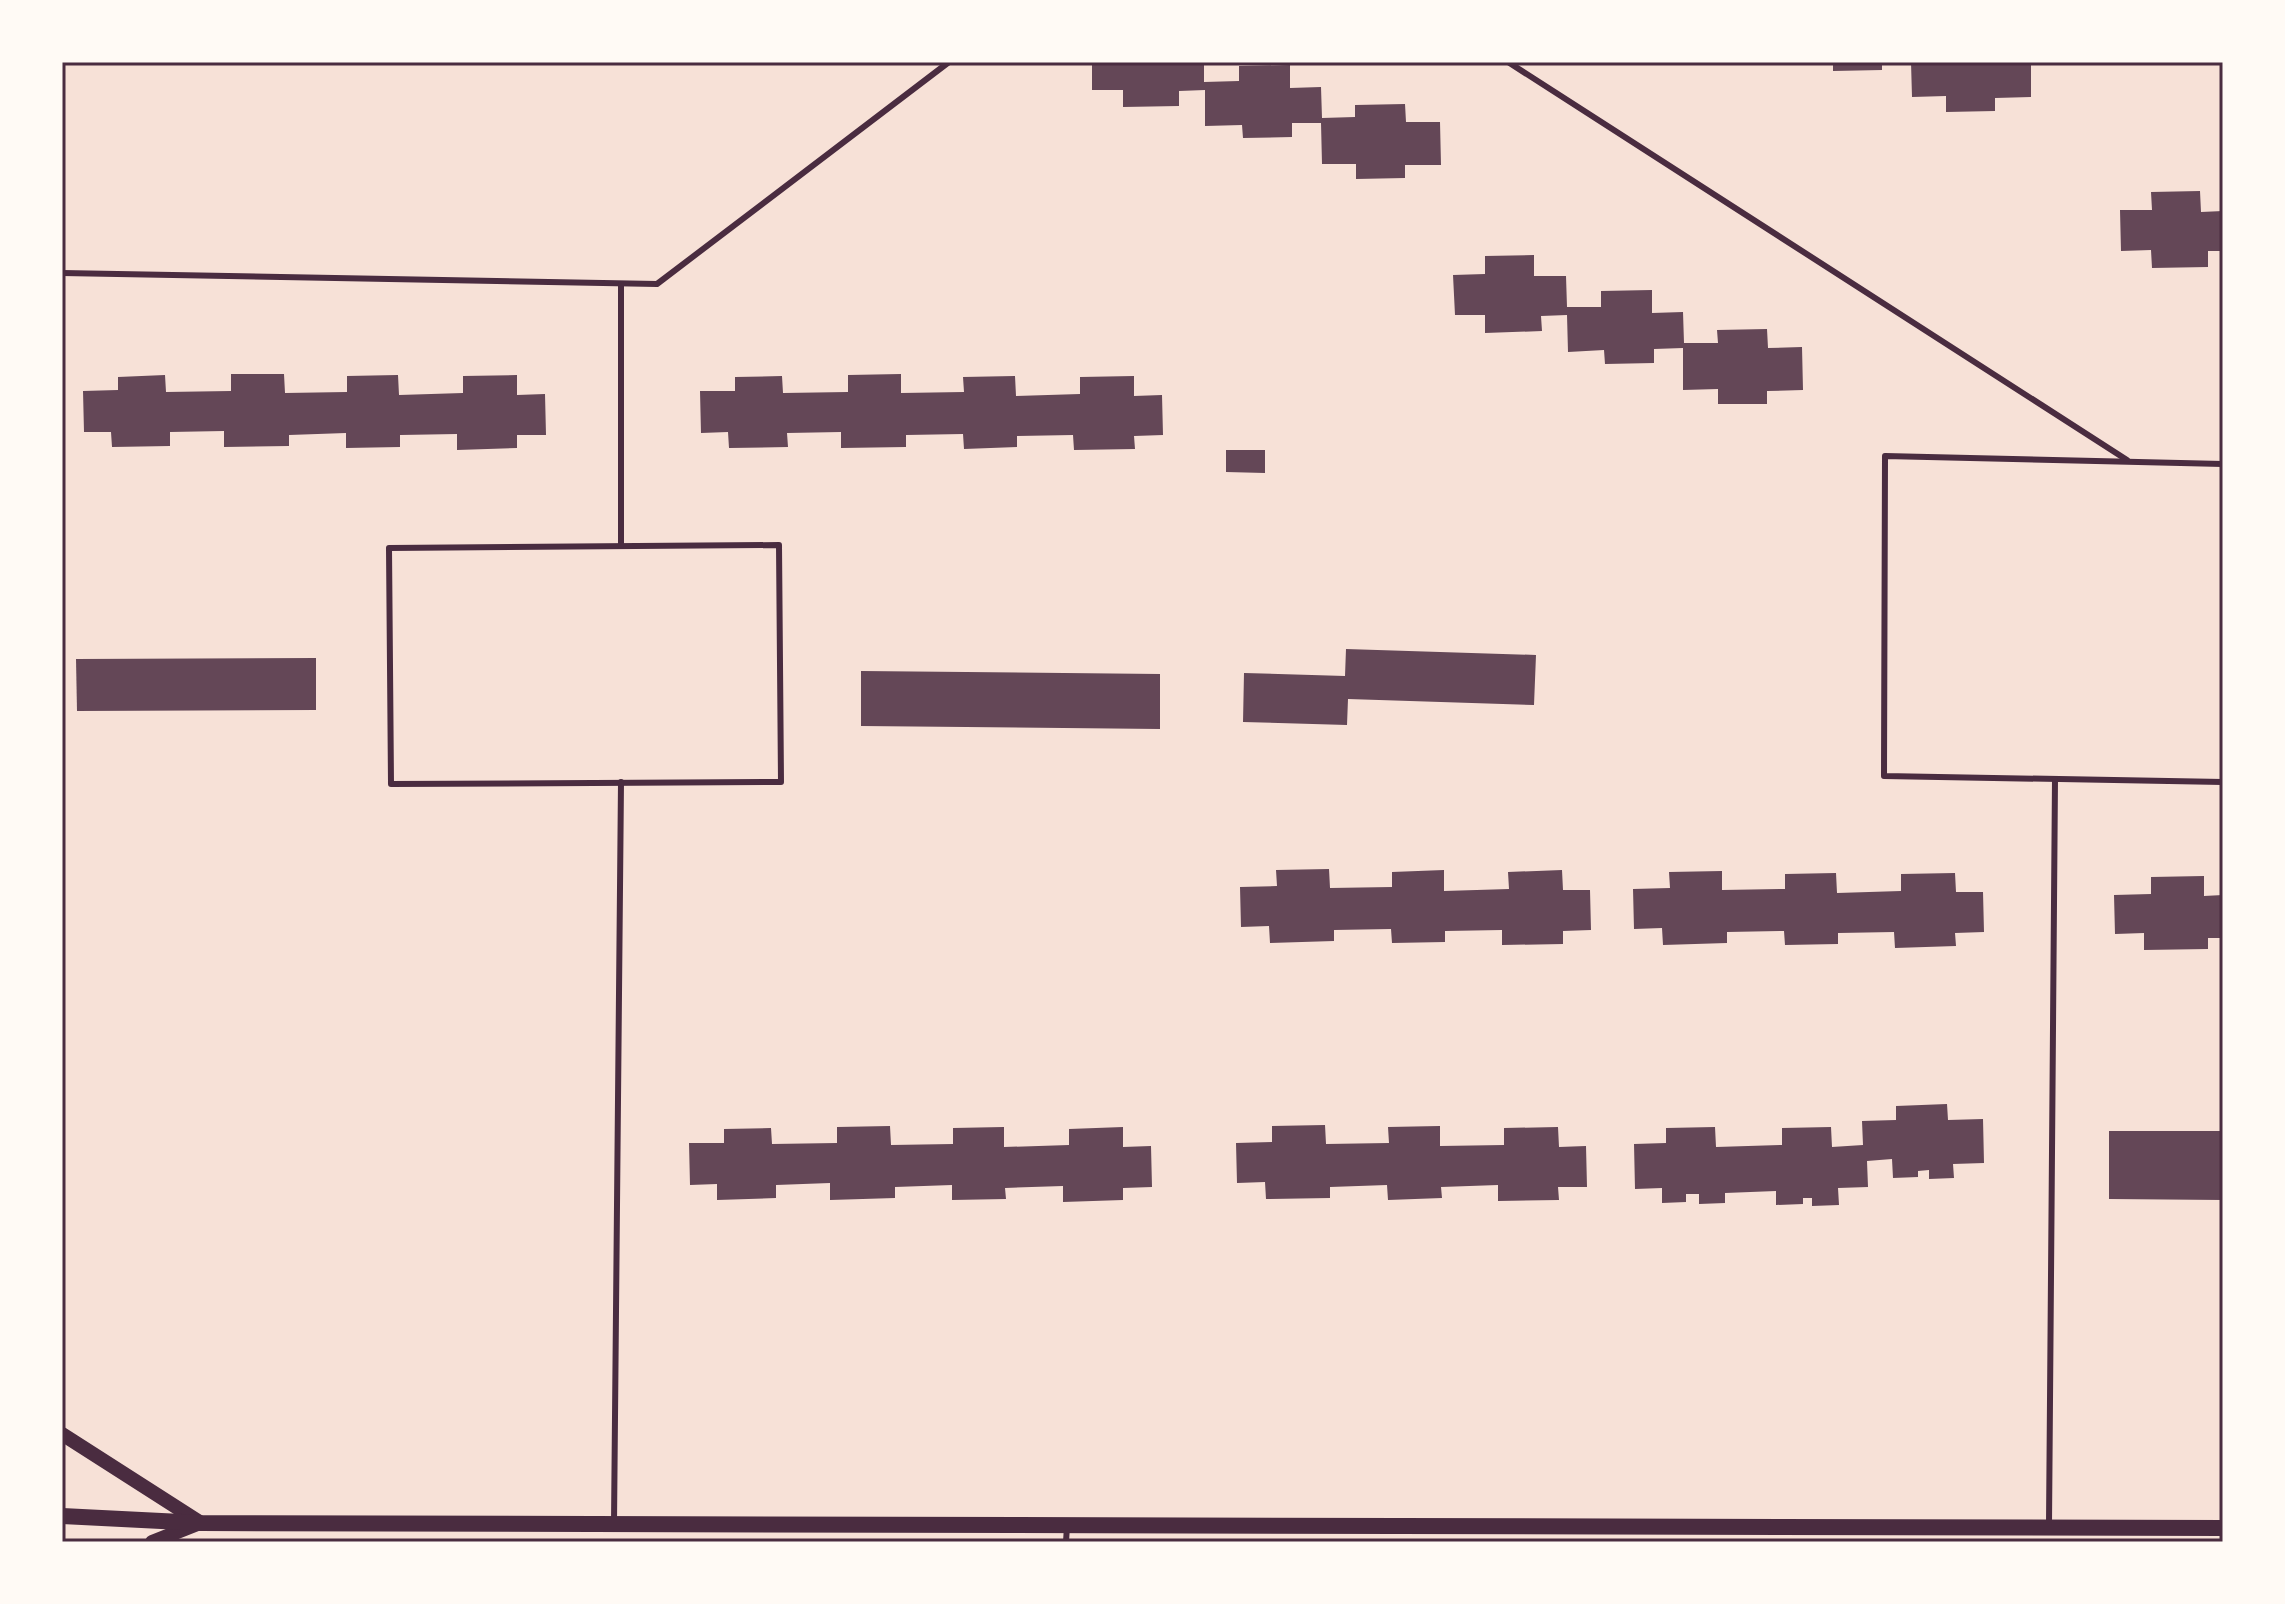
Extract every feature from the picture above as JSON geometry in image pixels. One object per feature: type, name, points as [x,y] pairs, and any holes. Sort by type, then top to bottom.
[{"type":"main road","points":[[62,1516],[201,1523],[614,1524],[1067,1534],[2223,1528]]},
{"type":"street","points":[[62,1434],[201,1523]]},
{"type":"street","points":[[152,1542],[201,1523]]},
{"type":"lane","points":[[62,273],[657,284],[949,62]]},
{"type":"lane","points":[[1508,62],[2130,462]]},
{"type":"lane","points":[[621,284],[621,546]]},
{"type":"lane","points":[[2223,464],[1885,456],[1884,776],[2223,782]]},
{"type":"lane","points":[[779,545],[781,782],[391,784],[389,548],[621,546],[779,545]]},
{"type":"lane","points":[[2049,1528],[2055,779]]},
{"type":"lane","points":[[614,1524],[621,782]]},
{"type":"building","points":[[1092,62],[1204,62],[1204,82],[1239,81],[1239,66],[1290,65],[1290,88],[1321,87],[1322,118],[1355,117],[1355,105],[1405,104],[1406,122],[1440,122],[1441,165],[1405,165],[1405,178],[1356,179],[1356,164],[1322,164],[1321,123],[1292,123],[1292,137],[1243,138],[1242,125],[1205,126],[1205,90],[1179,91],[1179,106],[1123,107],[1123,90],[1092,90]]},
{"type":"building","points":[[1833,62],[1882,62],[1882,70],[1833,71]]},
{"type":"building","points":[[1911,62],[2031,62],[2031,97],[1995,98],[1995,111],[1946,112],[1946,96],[1912,97]]},
{"type":"building","points":[[2200,191],[2201,212],[2223,211],[2223,251],[2208,251],[2208,267],[2152,268],[2151,250],[2121,251],[2120,210],[2152,210],[2151,192]]},
{"type":"building","points":[[1534,255],[1534,276],[1566,276],[1567,307],[1601,307],[1601,291],[1652,290],[1652,313],[1683,312],[1684,343],[1718,343],[1717,330],[1767,329],[1768,348],[1802,347],[1803,390],[1767,391],[1767,404],[1718,404],[1718,389],[1683,390],[1683,348],[1654,349],[1654,363],[1605,364],[1604,350],[1568,352],[1567,315],[1541,316],[1542,331],[1485,333],[1485,315],[1455,315],[1453,275],[1485,274],[1485,256]]},
{"type":"building","points":[[231,374],[284,374],[285,393],[347,392],[347,376],[398,375],[399,395],[463,393],[463,376],[517,375],[517,395],[545,394],[546,435],[517,435],[517,448],[457,450],[457,434],[400,435],[400,447],[346,448],[346,433],[289,435],[289,446],[224,447],[224,431],[170,432],[170,446],[112,447],[111,432],[84,432],[83,391],[118,390],[118,377],[165,375],[166,392],[231,391]]},
{"type":"building","points":[[901,374],[901,393],[964,392],[963,377],[1015,376],[1016,396],[1080,394],[1080,377],[1134,376],[1134,396],[1162,395],[1163,435],[1134,436],[1135,449],[1074,450],[1073,435],[1017,436],[1017,447],[964,449],[963,434],[906,435],[906,447],[841,448],[841,432],[787,433],[788,447],[729,448],[728,432],[701,433],[700,391],[735,391],[735,377],[782,376],[783,393],[848,392],[848,375]]},
{"type":"building","points":[[1226,450],[1265,450],[1265,473],[1226,472]]},
{"type":"building","points":[[1346,649],[1536,655],[1534,705],[1348,699],[1347,725],[1243,722],[1244,673],[1345,676]]},
{"type":"building","points":[[316,658],[316,710],[77,711],[76,659]]},
{"type":"building","points":[[861,671],[1160,674],[1160,729],[861,726]]},
{"type":"building","points":[[1329,869],[1330,888],[1392,887],[1392,872],[1444,870],[1444,891],[1509,889],[1508,872],[1562,870],[1563,890],[1590,890],[1591,930],[1563,931],[1563,944],[1502,945],[1502,930],[1445,931],[1445,942],[1392,943],[1391,929],[1334,930],[1334,941],[1270,943],[1269,926],[1241,927],[1240,887],[1277,886],[1276,870]]},
{"type":"building","points":[[1722,871],[1722,890],[1785,889],[1785,874],[1836,873],[1837,893],[1901,891],[1901,874],[1955,873],[1956,892],[1983,892],[1984,932],[1955,933],[1956,946],[1895,948],[1894,932],[1838,933],[1838,944],[1785,945],[1784,931],[1727,932],[1727,943],[1663,945],[1662,928],[1634,929],[1633,889],[1670,888],[1669,872]]},
{"type":"building","points":[[2204,876],[2204,896],[2223,895],[2223,938],[2208,938],[2208,949],[2144,950],[2144,933],[2115,934],[2114,895],[2151,894],[2151,877]]},
{"type":"building","points":[[1947,1104],[1948,1120],[1983,1119],[1984,1163],[1953,1164],[1954,1178],[1929,1179],[1929,1170],[1918,1171],[1918,1177],[1893,1178],[1892,1159],[1867,1161],[1868,1187],[1838,1188],[1839,1205],[1812,1206],[1812,1198],[1803,1198],[1803,1204],[1776,1205],[1776,1191],[1725,1193],[1725,1203],[1699,1204],[1699,1194],[1686,1194],[1686,1202],[1662,1203],[1662,1188],[1635,1189],[1634,1144],[1666,1143],[1666,1128],[1715,1127],[1716,1147],[1782,1145],[1782,1128],[1831,1127],[1832,1147],[1863,1145],[1862,1121],[1896,1120],[1896,1106]]},
{"type":"building","points":[[1325,1125],[1326,1144],[1389,1143],[1388,1127],[1440,1126],[1440,1146],[1504,1145],[1504,1128],[1558,1127],[1559,1147],[1586,1146],[1587,1187],[1558,1187],[1559,1200],[1498,1201],[1498,1185],[1441,1187],[1442,1198],[1388,1200],[1387,1185],[1330,1187],[1330,1198],[1266,1199],[1265,1182],[1237,1183],[1236,1143],[1272,1142],[1272,1126]]},
{"type":"building","points":[[890,1126],[891,1145],[953,1144],[953,1128],[1004,1127],[1004,1147],[1069,1145],[1069,1129],[1123,1127],[1123,1147],[1151,1146],[1152,1187],[1123,1188],[1123,1200],[1063,1202],[1063,1186],[1005,1188],[1006,1199],[952,1200],[952,1185],[895,1187],[895,1198],[830,1200],[830,1183],[776,1185],[776,1198],[717,1200],[717,1184],[690,1185],[689,1143],[724,1143],[724,1129],[771,1128],[772,1144],[837,1143],[837,1127]]},
{"type":"building","points":[[2109,1131],[2223,1131],[2223,1200],[2109,1199]]}]
